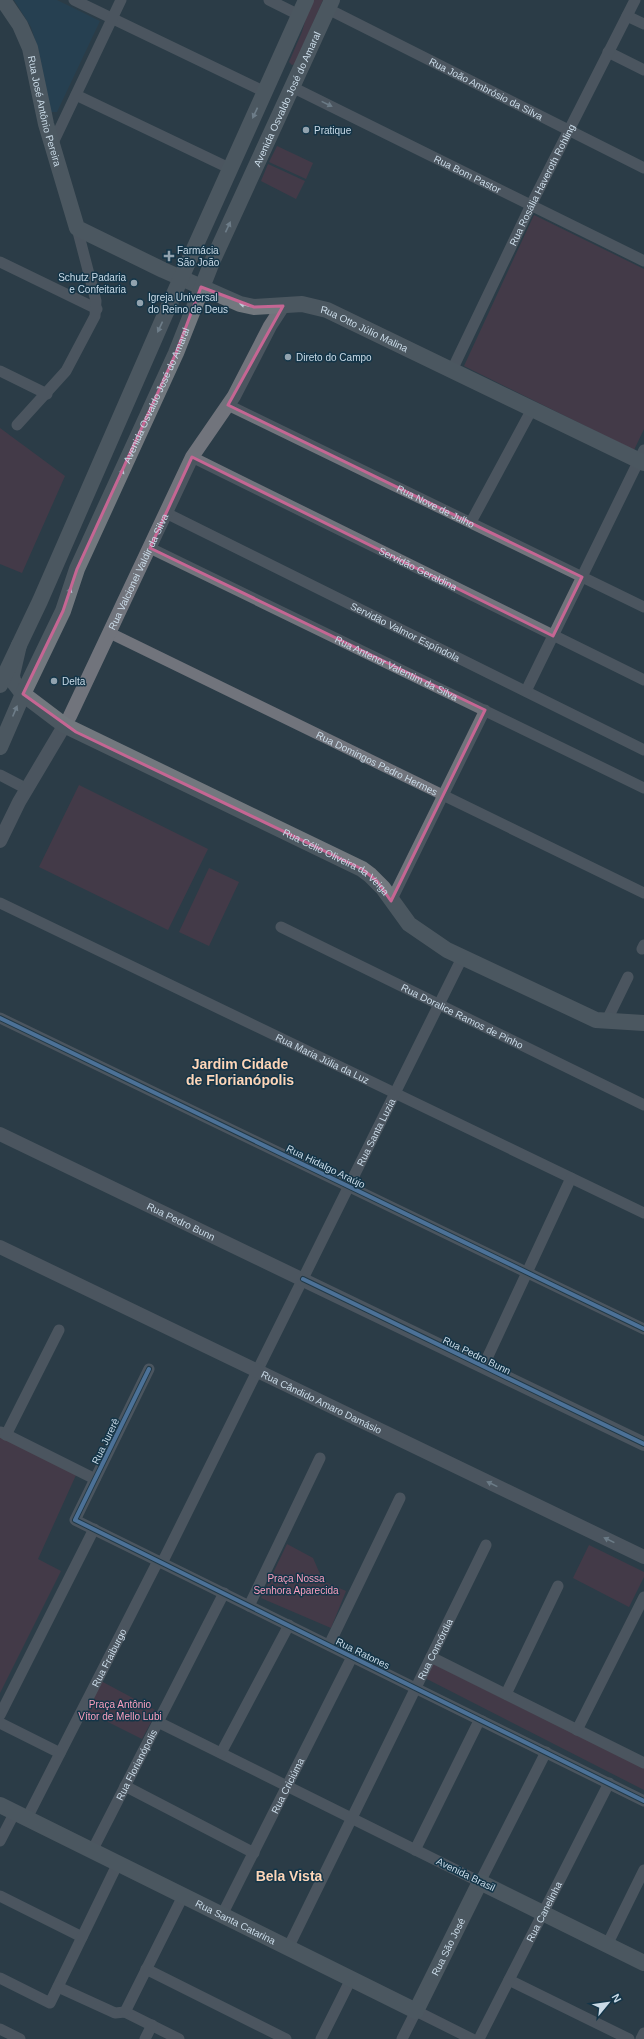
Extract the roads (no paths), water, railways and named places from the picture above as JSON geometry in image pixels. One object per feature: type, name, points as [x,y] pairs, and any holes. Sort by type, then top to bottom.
[{"type":"main road","name":"Rua José Antônio Pereira","points":[[2,0],[20,26],[30,48],[52,145],[77,228]]},
{"type":"main road","points":[[2,677],[19,645],[77,516],[181,278],[193,255],[229,168],[306,0]]},
{"type":"main road","name":"Avenida Osvaldo José do Amaral","points":[[0,747],[22,694],[63,611],[77,569],[176,353],[201,287],[330,4]]},
{"type":"main road","points":[[292,87],[284,81],[280,72],[294,37],[299,15]]},
{"type":"main road","name":"Rua Otto Júlio Malina","points":[[77,228],[226,298],[254,307],[302,304],[327,310],[532,409],[642,458]]},
{"type":"main road","points":[[77,516],[88,515],[92,518],[78,554],[77,569]]},
{"type":"main road","points":[[19,645],[12,675],[13,681],[22,694]]},
{"type":"main road","name":"Rua Célio Oliveira da Veiga","points":[[22,694],[64,725],[362,869],[377,881],[409,924],[430,940],[462,958],[586,1016],[606,1022],[644,1023]]},
{"type":"main road","name":"Rua Santa Catarina","points":[[0,1805],[416,2011]]},
{"type":"main road","name":"Avenida Brasil","points":[[480,1882],[644,1963]]},
{"type":"main road","name":"Rua São José","points":[[416,2011],[480,1882]]},
{"type":"street","points":[[74,0],[265,92]]},
{"type":"street","points":[[52,145],[121,0]]},
{"type":"street","points":[[269,0],[299,15]]},
{"type":"street","name":"Rua Rosália Haveroth Rohling","points":[[452,370],[531,205],[635,0]]},
{"type":"street","name":"Rua João Ambrósio da Silva","points":[[330,4],[568,131],[644,168]]},
{"type":"street","points":[[627,16],[644,24]]},
{"type":"street","points":[[608,52],[644,70]]},
{"type":"street","name":"Rua Bom Pastor","points":[[292,87],[644,261]]},
{"type":"street","points":[[76,95],[229,168]]},
{"type":"street","points":[[17,425],[47,394],[72,361],[97,310],[77,228]]},
{"type":"street","points":[[0,262],[97,310]]},
{"type":"street","name":"Rua Valcionei Valdir da Silva","points":[[0,841],[27,789],[70,716],[192,457],[206,434],[228,405],[270,326],[284,306]]},
{"type":"street","points":[[0,370],[47,394]]},
{"type":"street","name":"Rua Nove de Julho","points":[[228,405],[472,522],[644,607]]},
{"type":"street","points":[[472,522],[532,409]]},
{"type":"street","name":"Servidão Geraldina","points":[[192,457],[644,680]]},
{"type":"street","points":[[526,691],[642,458]]},
{"type":"street","name":"Servidão Valmor Espíndola","points":[[166,513],[644,750]]},
{"type":"street","name":"Rua Antenor Valentim da Silva","points":[[150,548],[644,788]]},
{"type":"street","name":"Rua Domingos Pedro Hermes","points":[[110,633],[644,893]]},
{"type":"street","points":[[391,901],[485,710]]},
{"type":"street","points":[[0,775],[27,789]]},
{"type":"street","name":"Rua Maria Júlia da Luz","points":[[0,904],[644,1213]]},
{"type":"street","name":"Rua Doralice Ramos de Pinho","points":[[281,927],[644,1105]]},
{"type":"street","name":"Rua Santa Luzia","points":[[257,1371],[462,958]]},
{"type":"street","points":[[606,1022],[628,977]]},
{"type":"street","name":"Rua Hidalgo Araújo","points":[[0,1018],[644,1329]]},
{"type":"street","name":"Rua Pedro Bunn","points":[[0,1134],[644,1444]]},
{"type":"street","points":[[483,1367],[571,1178]]},
{"type":"street","name":"Rua Cândido Amaro Damásio","points":[[0,1247],[644,1557]]},
{"type":"street","points":[[59,1330],[3,1434],[95,1479]]},
{"type":"street","name":"Rua Jurerê","points":[[75,1520],[149,1369]]},
{"type":"street","name":"Rua Fraiburgo","points":[[0,1841],[21,1815],[60,1753],[160,1562],[257,1371]]},
{"type":"street","points":[[248,1606],[320,1458]]},
{"type":"street","points":[[329,1645],[400,1498]]},
{"type":"street","name":"Rua Ratones","points":[[75,1520],[644,1801]]},
{"type":"street","points":[[0,1715],[94,1529]]},
{"type":"street","name":"Rua Concórdia","points":[[288,1948],[486,1545]]},
{"type":"street","points":[[506,1694],[558,1586]]},
{"type":"street","name":"Rua Florianópolis","points":[[92,1851],[224,1593]]},
{"type":"street","points":[[577,1730],[644,1597]]},
{"type":"street","points":[[221,1753],[289,1625]]},
{"type":"street","name":"Rua Criciúma","points":[[222,1915],[352,1657]]},
{"type":"street","points":[[431,1657],[644,1763]]},
{"type":"street","points":[[415,1850],[478,1723],[482,1721]]},
{"type":"street","name":"Avenida Brasil","points":[[158,1722],[480,1882]]},
{"type":"street","points":[[0,1723],[60,1753]]},
{"type":"street","points":[[480,1882],[546,1752]]},
{"type":"street","name":"Rua Canelinha","points":[[479,2039],[609,1783]]},
{"type":"street","points":[[125,1786],[254,1853]]},
{"type":"street","points":[[0,1978],[50,2003],[118,1863]]},
{"type":"street","points":[[607,1944],[644,1870]]},
{"type":"street","points":[[0,1896],[82,1937]]},
{"type":"street","points":[[125,2012],[183,1896]]},
{"type":"street","points":[[146,1969],[286,2039]]},
{"type":"street","points":[[321,2039],[351,1979]]},
{"type":"street","points":[[509,1980],[629,2039]]},
{"type":"street","points":[[58,1987],[115,2013],[125,2012],[179,2039]]},
{"type":"street","points":[[402,2039],[416,2011]]},
{"type":"street","name":"Rua Santa Catarina","points":[[416,2011],[472,2039]]},
{"type":"street","points":[[145,2039],[152,2025]]},
{"type":"street","points":[[0,2029],[20,2039]]},
{"type":"street","points":[[641,2039],[644,2033]]},
{"type":"place","name":"Pratique","points":[[306,130]]},
{"type":"place","name":"Farmácia São João","points":[[169,256]]},
{"type":"place","name":"Schutz Padaria e Confeitaria","points":[[134,283]]},
{"type":"place","name":"Igreja Universal do Reino de Deus","points":[[140,303]]},
{"type":"place","name":"Direto do Campo","points":[[288,357]]},
{"type":"place","name":"Delta","points":[[54,681]]},
{"type":"district","name":"Jardim Cidade de Florianópolis","points":[[240,1072]]},
{"type":"district","name":"Bela Vista","points":[[289,1876]]},
{"type":"park label","name":"Praça Nossa Senhora Aparecida","points":[[296,1584]]},
{"type":"park label","name":"Praça Antônio Vítor de Mello Lubi","points":[[120,1710]]}]
